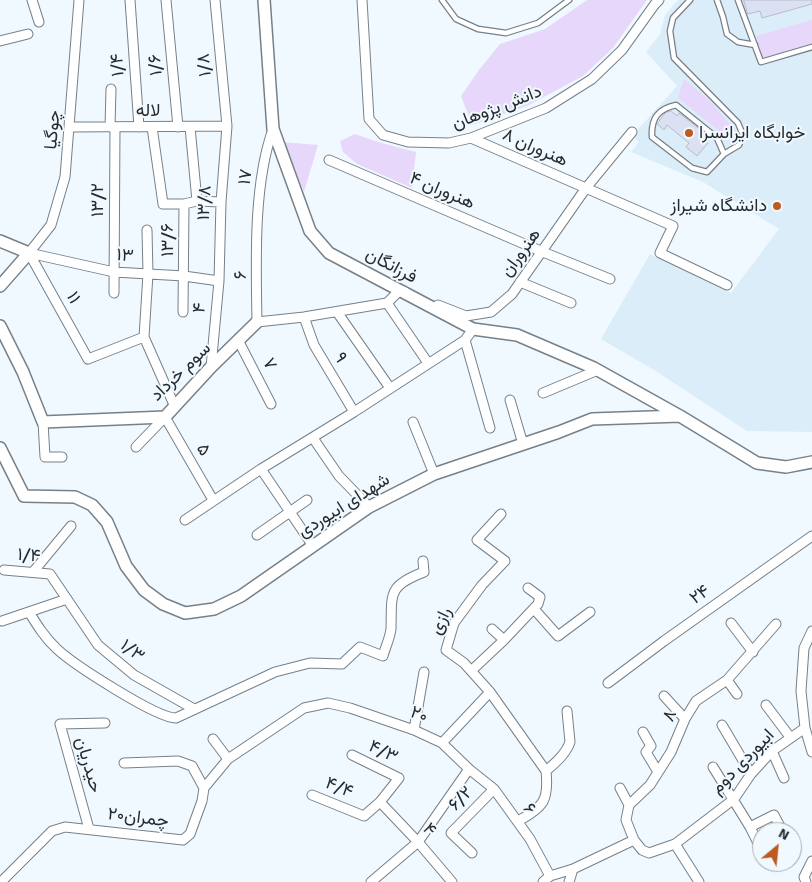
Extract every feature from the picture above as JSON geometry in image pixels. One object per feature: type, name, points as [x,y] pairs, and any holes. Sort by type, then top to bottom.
[{"type":"street","points":[[32,0],[39,22]]},
{"type":"street","name":"چوگیا","points":[[29,253],[51,225],[66,177],[79,0]]},
{"type":"street","name":"۱/۴","points":[[130,0],[139,127]]},
{"type":"street","name":"۱/۶","points":[[166,0],[178,127]]},
{"type":"street","name":"۱/۸","points":[[215,0],[227,126]]},
{"type":"street","name":"فرزانگان","points":[[264,0],[273,129],[310,231],[329,253],[473,329],[517,334],[598,370],[680,416]]},
{"type":"street","name":"دانش پژوهان","points":[[362,0],[369,119],[383,135],[408,142],[449,143],[471,138],[546,108],[592,79],[622,50],[659,0]]},
{"type":"street","points":[[1,38],[28,34]]},
{"type":"street","name":"۱۳/۲","points":[[111,89],[114,293]]},
{"type":"street","name":"لاله","points":[[69,128],[227,126]]},
{"type":"street","name":"۱۳/۸","points":[[219,281],[221,202],[227,126]]},
{"type":"street","points":[[152,127],[163,204],[184,204],[197,201],[221,202]]},
{"type":"street","points":[[190,127],[197,201]]},
{"type":"street","name":"۱۷","points":[[258,230],[260,189],[266,148],[273,129]]},
{"type":"street","name":"هنروران","points":[[400,290],[466,316],[491,312],[512,294],[586,188],[632,132]]},
{"type":"street","name":"هنروران ۸","points":[[471,138],[673,226],[660,253],[727,284]]},
{"type":"street","name":"هنروران ۴","points":[[329,160],[610,279]]},
{"type":"street","name":"۱۳/۶","points":[[184,204],[184,312]]},
{"type":"street","points":[[147,230],[148,274],[144,338],[175,407]]},
{"type":"street","name":"۶","points":[[258,230],[258,322]]},
{"type":"street","points":[[0,241],[29,253],[0,286]]},
{"type":"street","name":"۱۳","points":[[29,253],[114,272],[184,276],[219,281]]},
{"type":"street","name":"۱۱","points":[[29,253],[88,359],[144,338]]},
{"type":"street","name":"۴","points":[[211,367],[219,281]]},
{"type":"street","points":[[520,282],[571,303]]},
{"type":"street","points":[[258,322],[304,317],[387,303],[400,290]]},
{"type":"street","points":[[387,303],[428,363]]},
{"type":"street","points":[[337,312],[390,388]]},
{"type":"street","name":"۹","points":[[304,317],[314,345],[354,412]]},
{"type":"street","name":"سوم خرداد","points":[[43,422],[165,417],[211,367],[258,322]]},
{"type":"street","points":[[0,326],[43,422],[45,457],[62,457]]},
{"type":"street","points":[[184,520],[465,340],[473,329]]},
{"type":"street","name":"۷","points":[[238,340],[271,404]]},
{"type":"street","points":[[465,340],[490,428]]},
{"type":"street","points":[[543,393],[598,370]]},
{"type":"street","points":[[510,400],[523,444]]},
{"type":"street","points":[[680,416],[757,463],[786,468],[812,462]]},
{"type":"street","name":"شهدای ابیوردی","points":[[0,448],[24,496],[75,497],[92,505],[107,522],[126,566],[144,590],[163,604],[185,612],[214,609],[241,596],[369,507],[434,474],[592,419],[680,416]]},
{"type":"street","points":[[136,446],[165,417]]},
{"type":"street","name":"۵","points":[[165,417],[213,500]]},
{"type":"street","points":[[413,422],[434,474]]},
{"type":"street","points":[[313,438],[339,476],[369,507]]},
{"type":"street","points":[[261,469],[314,546]]},
{"type":"street","points":[[257,534],[307,500]]},
{"type":"street","name":"رازی","points":[[501,514],[477,540],[505,561],[482,585],[454,623],[446,650],[464,664],[490,692],[546,771]]},
{"type":"street","points":[[32,572],[71,526]]},
{"type":"street","name":"۲۴","points":[[608,683],[812,536]]},
{"type":"street","points":[[29,612],[44,636],[57,650],[111,686],[164,716],[176,718],[275,672],[310,663],[342,664],[360,646],[383,656],[391,632],[391,599],[396,588],[408,578],[424,572],[423,561]]},
{"type":"street","name":"۱/۴","points":[[1,569],[50,574],[66,600]]},
{"type":"street","points":[[471,671],[538,604],[540,597],[528,588]]},
{"type":"street","points":[[1,622],[66,600]]},
{"type":"street","name":"۱/۳","points":[[66,600],[98,645],[134,675],[194,709]]},
{"type":"street","points":[[534,609],[558,636],[590,612]]},
{"type":"street","points":[[731,623],[753,652]]},
{"type":"street","name":"۸","points":[[630,805],[650,785],[672,752],[685,719],[696,701],[727,680],[776,624]]},
{"type":"street","points":[[492,629],[504,640]]},
{"type":"street","points":[[812,632],[804,648],[807,674],[801,690],[808,706],[805,728],[812,752]]},
{"type":"street","points":[[414,730],[424,672]]},
{"type":"street","points":[[727,680],[738,694]]},
{"type":"street","points":[[442,742],[490,692]]},
{"type":"street","points":[[664,696],[685,719]]},
{"type":"street","name":"چمران۲۰","points":[[1,882],[56,829],[65,827],[89,829],[183,840],[190,834],[202,801],[204,788],[228,759],[304,708],[328,703],[347,707]]},
{"type":"street","points":[[766,705],[790,737]]},
{"type":"street","name":"۲۰","points":[[347,707],[414,730],[442,742],[469,769]]},
{"type":"street","points":[[518,821],[528,816],[543,803],[548,788],[546,771],[569,746],[567,711]]},
{"type":"street","name":"حیدریان","points":[[89,829],[60,724],[105,723]]},
{"type":"street","points":[[722,725],[751,774]]},
{"type":"street","name":"ابیوردی دوم","points":[[634,840],[642,850],[649,853],[675,844],[734,800],[751,774],[772,751],[805,728]]},
{"type":"street","points":[[643,732],[651,746],[646,752],[658,772]]},
{"type":"street","points":[[213,739],[228,759]]},
{"type":"street","points":[[772,751],[784,778]]},
{"type":"street","name":"۴/۳","points":[[352,755],[399,778],[380,802]]},
{"type":"street","name":"حیدریان","points":[[124,763],[178,761],[192,766],[204,788]]},
{"type":"street","points":[[713,767],[752,831]]},
{"type":"street","points":[[371,882],[418,842],[469,769]]},
{"type":"street","name":"۶","points":[[469,769],[494,789],[518,821],[547,879]]},
{"type":"street","points":[[547,879],[573,869],[634,840],[626,820],[630,805],[620,788]]},
{"type":"street","name":"۶/۲","points":[[472,853],[451,833],[494,789]]},
{"type":"street","name":"۴/۴","points":[[312,795],[364,816],[380,802]]},
{"type":"street","name":"۴","points":[[380,802],[452,882]]},
{"type":"street","points":[[760,822],[774,815],[778,822]]},
{"type":"street","points":[[675,844],[699,882]]},
{"type":"street","points":[[806,882],[804,877],[812,862]]},
{"type":"street","points":[[569,882],[573,869]]},
{"type":"lane","points":[[442,0],[456,19],[478,29],[506,33],[538,23],[569,0]]},
{"type":"lane","points":[[690,0],[673,18],[670,31],[674,58],[738,123],[743,134],[739,146],[724,154],[707,172],[692,168],[652,137],[652,126],[656,116],[664,108],[676,105],[717,138],[724,154]]},
{"type":"lane","points":[[717,0],[727,34],[738,42],[755,45]]},
{"type":"lane","points":[[738,0],[761,62],[812,47]]},
{"type":"shaded area","points":[[587,0],[647,0],[613,48],[583,76],[527,106],[472,125],[461,96],[500,44],[545,29]]},
{"type":"shaded area","name":"دانشگاه شیراز","points":[[678,0],[812,0],[812,432],[747,431],[654,370],[601,339],[650,254],[731,293],[779,229],[703,182],[631,152],[639,142],[632,136],[677,86],[646,52],[660,34],[665,15]]},
{"type":"shaded area","points":[[812,20],[812,44],[763,58],[756,36]]},
{"type":"shaded area","points":[[684,79],[709,100],[739,135],[733,142],[678,98]]},
{"type":"shaded area","points":[[355,134],[416,152],[412,188],[357,164],[343,152],[340,141]]},
{"type":"shaded area","points":[[283,142],[318,145],[304,192]]},
{"type":"building","points":[[744,0],[812,0],[812,4],[762,18],[760,11],[748,14]]},
{"type":"building","name":"خوابگاه ایرانسرا","points":[[671,111],[677,116],[679,113],[702,131],[699,136],[708,143],[697,156],[686,147],[689,143],[667,125],[664,130],[657,124],[665,113]]},
{"type":"place","name":"خوابگاه ایرانسرا","points":[[689,133]]},
{"type":"place","name":"دانشگاه شیراز","points":[[777,206]]}]
